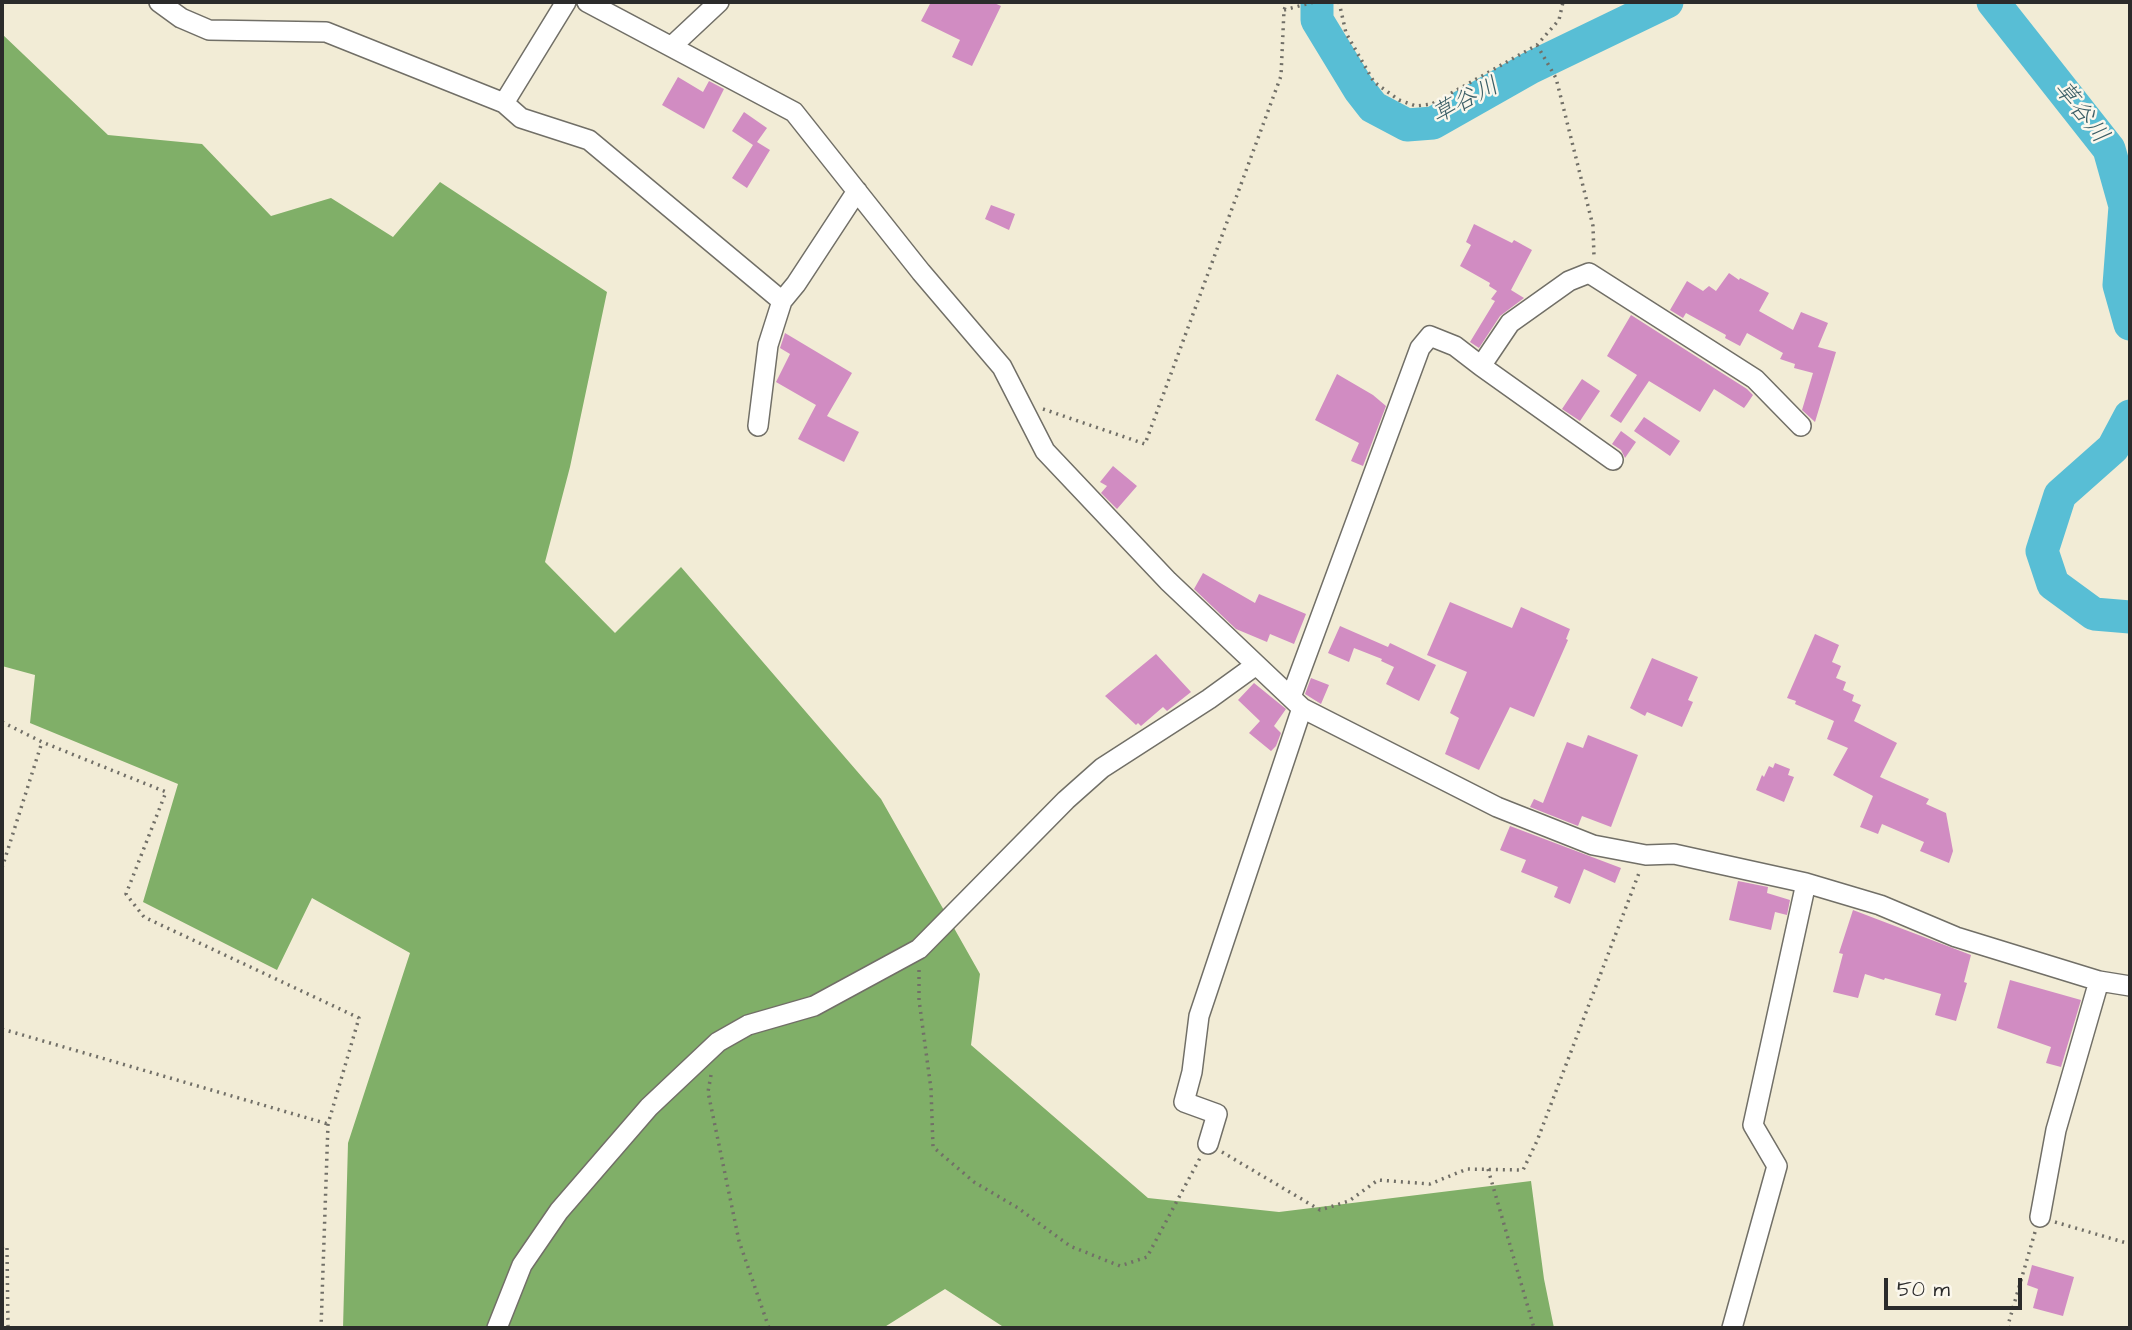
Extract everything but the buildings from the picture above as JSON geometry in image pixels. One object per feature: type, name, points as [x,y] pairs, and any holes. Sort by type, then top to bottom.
[{"type":"street","points":[[159,2],[181,18],[209,30],[326,32],[504,103],[521,118],[589,140],[782,300]]},
{"type":"street","points":[[504,103],[566,2]]},
{"type":"street","points":[[587,2],[794,111],[921,272],[1002,367],[1045,451],[1168,581],[1297,703],[1497,807],[1593,845],[1646,855],[1674,854],[1806,883],[1880,905],[1956,937],[2099,981],[2130,986]]},
{"type":"street","points":[[672,46],[719,2]]},
{"type":"street","points":[[758,426],[768,345],[782,300],[796,284],[857,191]]},
{"type":"street","points":[[1481,366],[1510,323],[1569,281],[1589,273],[1755,379],[1801,426]]},
{"type":"street","points":[[1208,1144],[1217,1114],[1184,1102],[1192,1072],[1199,1016],[1297,703],[1420,348],[1430,336],[1455,346],[1613,460]]},
{"type":"street","points":[[497,1328],[523,1265],[559,1211],[649,1107],[718,1042],[748,1026],[814,1006],[919,949],[1066,800],[1102,768],[1209,699],[1256,665]]},
{"type":"street","points":[[1732,1328],[1777,1166],[1753,1125],[1806,883]]},
{"type":"street","points":[[2040,1217],[2056,1130],[2099,981]]},
{"type":"path","points":[[1024,409],[1048,409],[1145,444],[1281,76],[1284,10],[1287,2]]},
{"type":"path","points":[[1284,10],[1314,2]]},
{"type":"path","points":[[1339,2],[1346,33],[1374,82],[1399,100],[1416,106],[1432,104],[1537,45],[1559,20],[1563,2]]},
{"type":"path","points":[[1537,45],[1556,78],[1593,226],[1596,253],[1589,273]]},
{"type":"path","points":[[2,722],[42,742],[166,792],[126,894],[144,917],[359,1018],[328,1124],[321,1328]]},
{"type":"path","points":[[2,867],[42,742]]},
{"type":"path","points":[[919,949],[919,1000],[931,1089],[933,1147],[974,1182],[1018,1208],[1070,1246],[1120,1266],[1147,1257],[1208,1144],[1320,1210],[1349,1201],[1378,1180],[1430,1184],[1467,1169],[1523,1170],[1537,1141],[1646,855]]},
{"type":"path","points":[[2,1029],[328,1124]]},
{"type":"path","points":[[718,1042],[708,1092],[738,1241],[769,1328]]},
{"type":"path","points":[[1488,1169],[1534,1328]]},
{"type":"path","points":[[2009,1328],[2040,1217],[2130,1244]]},
{"type":"path","points":[[2,1247],[7,1246],[8,1328]]},
{"type":"green space","points":[[2,34],[108,135],[202,144],[271,216],[331,198],[393,237],[440,182],[607,292],[570,467],[545,562],[615,633],[681,567],[881,799],[980,974],[971,1045],[1148,1198],[1279,1212],[1531,1181],[1544,1279],[1554,1328],[1005,1328],[945,1289],[883,1328],[343,1328],[348,1143],[410,953],[312,898],[277,970],[143,902],[178,784],[30,723],[35,675],[2,666]]},
{"type":"waterway","name":"草谷川","points":[[1317,2],[1317,20],[1359,89],[1373,107],[1407,125],[1433,123],[1530,68],[1667,2]]},
{"type":"waterway","name":"草谷川","points":[[1993,2],[2109,149],[2125,206],[2119,285],[2130,324]]},
{"type":"waterway","name":"草谷川","points":[[2130,416],[2113,448],[2060,495],[2042,551],[2053,584],[2094,614],[2130,617]]}]
